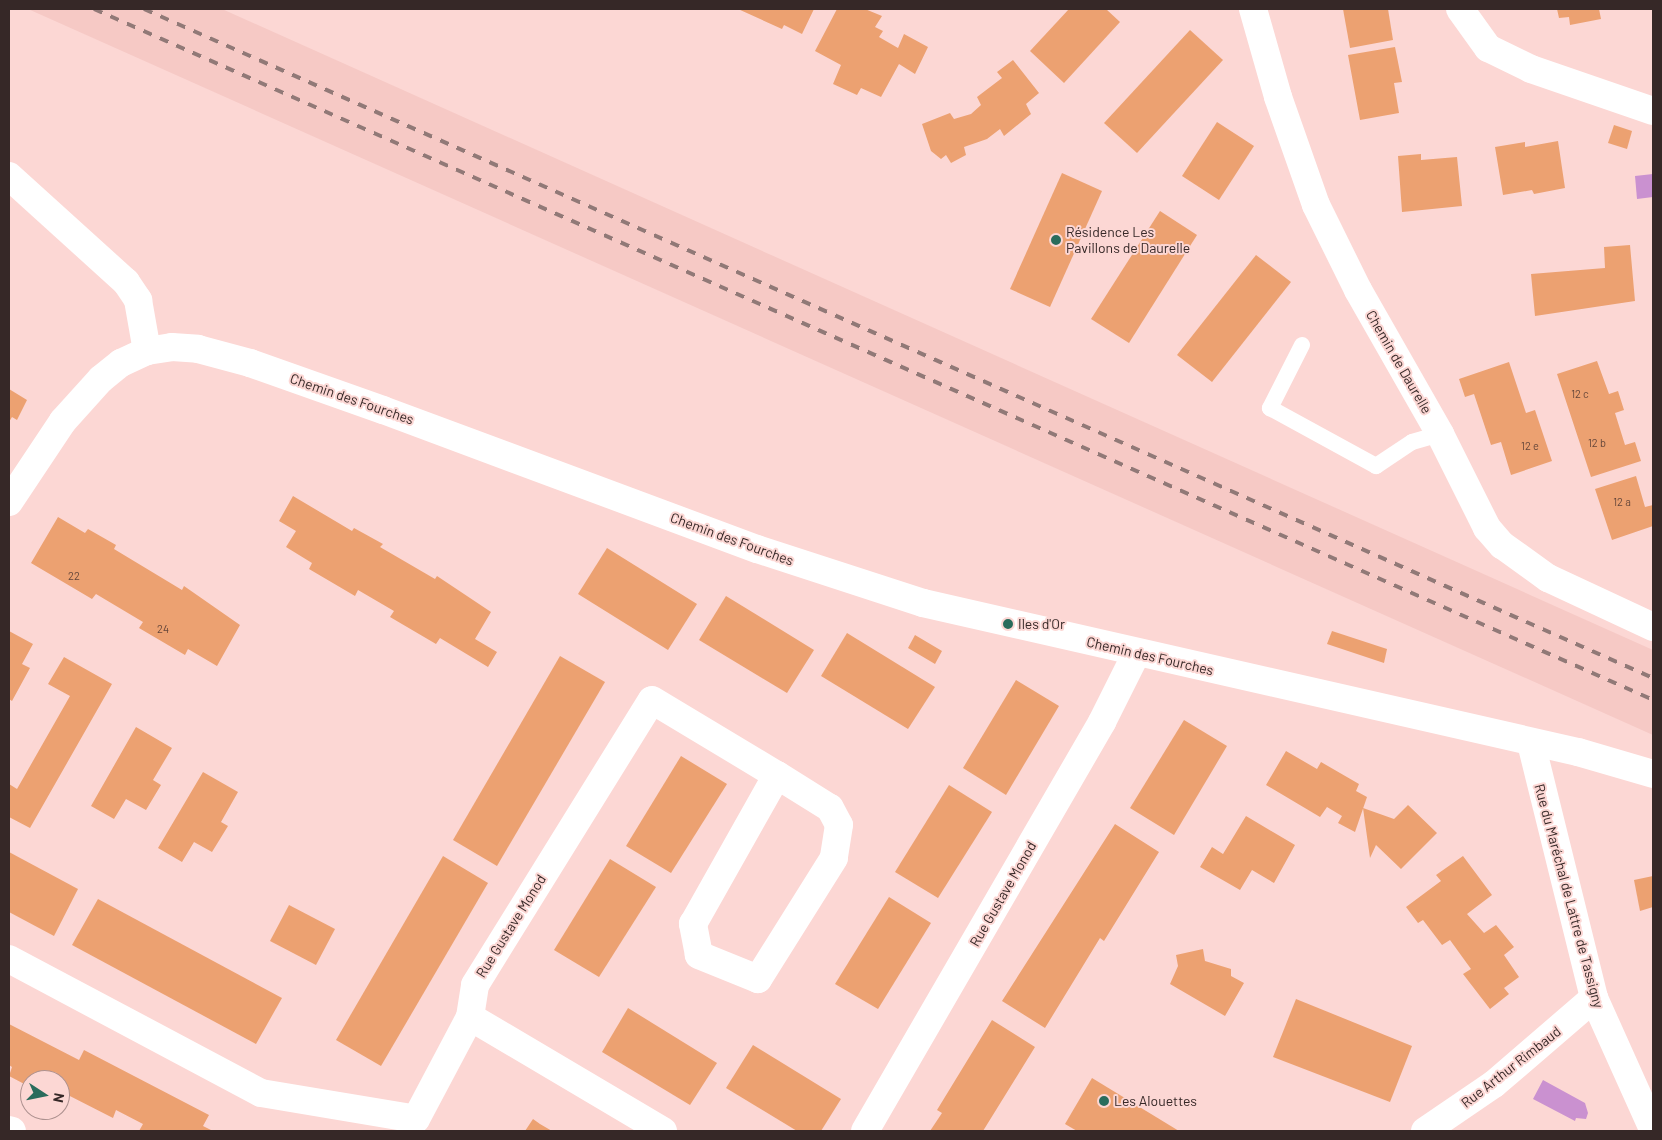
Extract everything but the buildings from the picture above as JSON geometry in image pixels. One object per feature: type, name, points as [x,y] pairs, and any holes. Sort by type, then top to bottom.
[{"type":"street","name":"Chemin de Daurelle","points":[[1253,9],[1278,97],[1316,204],[1399,367],[1440,434],[1488,528],[1502,545],[1548,578],[1653,628]]},
{"type":"street","points":[[1460,9],[1461,14],[1488,48],[1531,68],[1653,111]]},
{"type":"street","points":[[9,176],[126,282],[138,300],[147,351]]},
{"type":"street","name":"Chemin des Fourches","points":[[9,502],[63,421],[101,379],[121,363],[147,351],[172,347],[198,349],[250,363],[757,549],[923,603],[1136,654],[1578,752],[1653,774]]},
{"type":"street","name":"Rue Gustave Monod","points":[[865,1131],[1097,731],[1136,654]]},
{"type":"street","name":"Rue Gustave Monod","points":[[419,1125],[470,1017],[475,985],[652,700],[777,775]]},
{"type":"street","name":"Rue du Maréchal de Lattre de Tassigny","points":[[1531,743],[1594,998],[1653,1129]]},
{"type":"street","points":[[777,775],[830,808],[839,826],[834,858],[758,979],[699,955],[693,924],[777,775]]},
{"type":"street","points":[[9,959],[261,1094],[419,1125]]},
{"type":"street","name":"Rue Arthur Rimbaud","points":[[1426,1131],[1494,1084],[1594,998]]},
{"type":"street","points":[[470,1017],[663,1131]]},
{"type":"lane","points":[[1302,345],[1270,408],[1376,466],[1412,442],[1440,434]]},
{"type":"shaded area","points":[[28,9],[222,9],[1653,650],[1653,735]]},
{"type":"shaded area","points":[[1653,174],[1653,197],[1637,199],[1635,176]]},
{"type":"shaded area","points":[[1543,1080],[1585,1103],[1588,1113],[1586,1119],[1576,1118],[1575,1121],[1533,1099]]},
{"type":"railway","points":[[94,9],[1653,700]]},
{"type":"railway","points":[[144,9],[1653,678]]},
{"type":"place","name":"Résidence Les Pavillons de Daurelle","points":[[1056,240]]},
{"type":"place","name":"Iles d'Or","points":[[1008,624]]},
{"type":"place","name":"Les Alouettes","points":[[1104,1101]]}]
